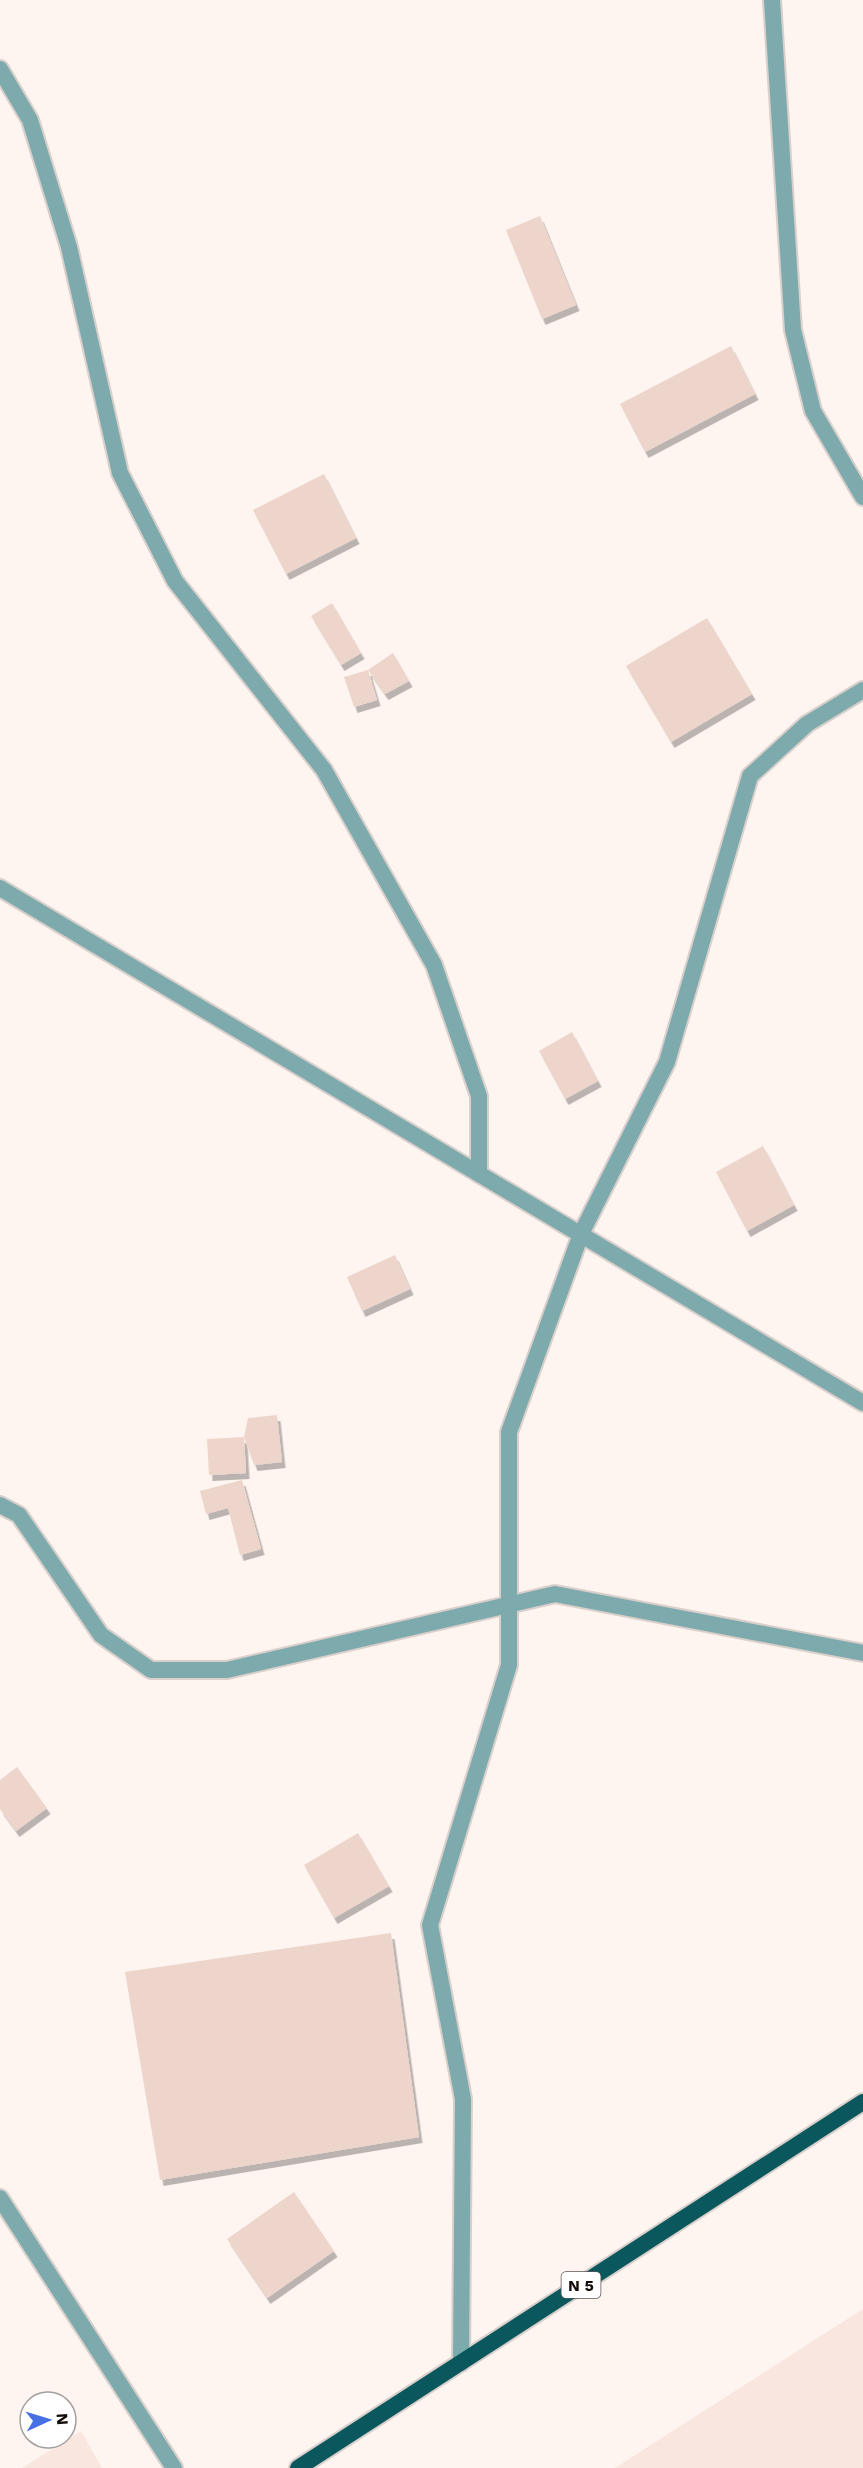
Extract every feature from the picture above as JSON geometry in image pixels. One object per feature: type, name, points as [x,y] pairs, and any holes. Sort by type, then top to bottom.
[{"type":"highway","name":"N 5","points":[[298,2468],[863,2102]]},
{"type":"street","points":[[772,0],[793,330],[813,411],[863,497]]},
{"type":"street","points":[[0,69],[30,120],[69,247],[120,473],[175,581],[324,770],[434,964],[478,1096],[479,1174]]},
{"type":"street","points":[[461,2363],[464,2099],[430,1925],[509,1665],[508,1432],[580,1234],[667,1062],[750,777],[807,724],[863,690]]},
{"type":"street","points":[[0,888],[863,1403]]},
{"type":"street","points":[[0,1504],[19,1515],[101,1635],[151,1670],[227,1670],[555,1594],[863,1653]]},
{"type":"street","points":[[0,2198],[174,2468]]},
{"type":"shaded area","points":[[863,2309],[863,2468],[615,2468]]},
{"type":"shaded area","points":[[81,2431],[102,2468],[22,2468],[51,2450],[78,2450],[78,2433]]},
{"type":"building","points":[[540,216],[576,305],[542,319],[506,230]]},
{"type":"building","points":[[731,346],[755,394],[645,452],[620,404]]},
{"type":"building","points":[[324,474],[356,538],[286,574],[253,510]]},
{"type":"building","points":[[332,603],[361,653],[341,665],[311,616]]},
{"type":"building","points":[[707,618],[752,694],[671,742],[626,666]]},
{"type":"building","points":[[393,653],[409,681],[385,694],[368,670]]},
{"type":"building","points":[[368,670],[377,700],[354,707],[344,677]]},
{"type":"building","points":[[572,1032],[598,1081],[565,1099],[539,1051]]},
{"type":"building","points":[[763,1146],[794,1205],[747,1231],[716,1172]]},
{"type":"building","points":[[395,1255],[410,1289],[362,1311],[347,1277]]},
{"type":"building","points":[[277,1415],[282,1462],[254,1465],[244,1437],[248,1418]]},
{"type":"building","points":[[244,1437],[246,1473],[209,1475],[207,1439]]},
{"type":"building","points":[[242,1480],[261,1549],[240,1555],[228,1508],[206,1514],[200,1491]]},
{"type":"building","points":[[17,1767],[47,1808],[16,1831],[0,1809],[0,1780]]},
{"type":"building","points":[[358,1833],[389,1886],[334,1918],[304,1865]]},
{"type":"building","points":[[391,1933],[419,2137],[160,2180],[125,1972]]},
{"type":"building","points":[[294,2192],[334,2251],[267,2298],[227,2239]]}]
